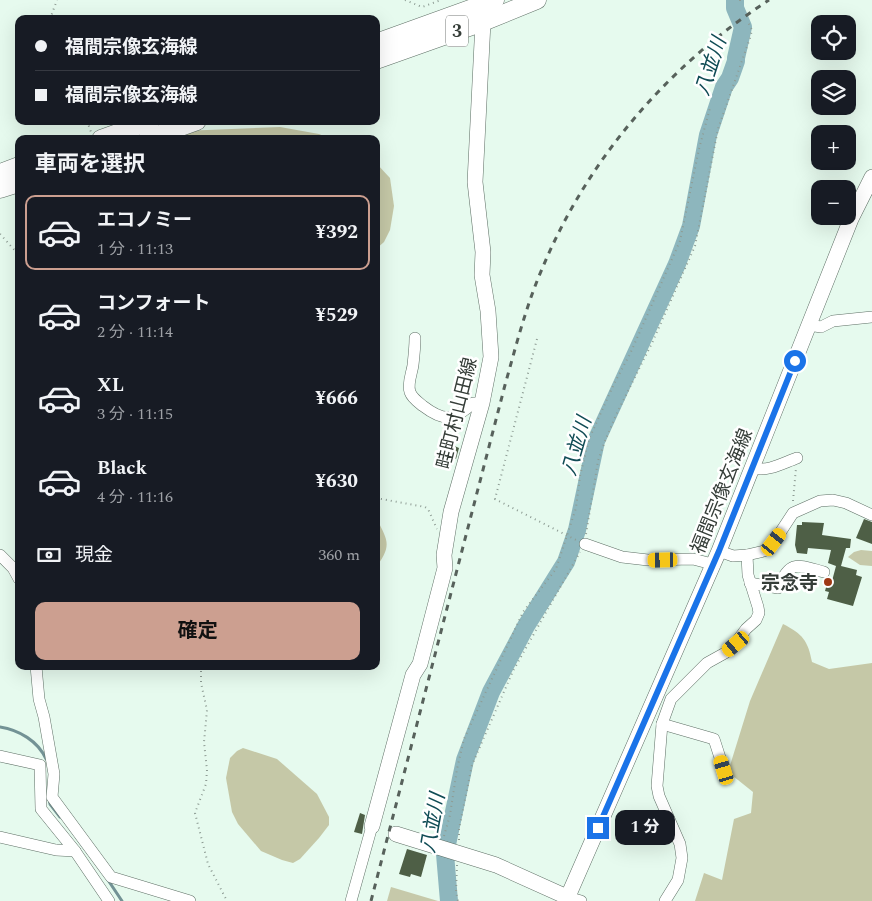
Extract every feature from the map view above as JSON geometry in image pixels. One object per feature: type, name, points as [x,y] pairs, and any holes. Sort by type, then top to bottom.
[{"type":"highway","name":"3","points":[[380,59],[483,22],[537,0]]},
{"type":"highway","name":"3","points":[[380,42],[490,1]]},
{"type":"highway","points":[[95,133],[132,125]]},
{"type":"highway","points":[[158,135],[186,125]]},
{"type":"highway","points":[[0,173],[15,167]]},
{"type":"highway","points":[[0,189],[15,184]]},
{"type":"main road","name":"畦町村山田線","points":[[372,826],[413,675],[420,664],[445,568],[444,554],[451,512],[482,403],[491,357],[488,311],[482,275],[483,252],[475,182],[483,22],[490,1]]},
{"type":"main road","name":"福間宗像玄海線","points":[[571,900],[651,706],[753,468],[851,218],[872,177]]},
{"type":"main road","points":[[396,834],[496,865],[571,900]]},
{"type":"street","points":[[809,325],[821,327],[833,321],[872,317]]},
{"type":"street","points":[[415,338],[413,367],[409,386],[410,393],[414,398],[435,415],[451,418],[461,415],[473,403],[482,403]]},
{"type":"street","points":[[753,468],[760,470],[770,468],[797,458]]},
{"type":"street","points":[[585,544],[622,557],[648,560],[747,555],[764,551],[774,542],[793,513],[820,501],[833,500],[846,503],[872,515]]},
{"type":"street","points":[[0,555],[15,570]]},
{"type":"street","points":[[665,901],[678,880],[682,858],[680,844],[659,796],[657,786],[662,724],[671,699],[688,680],[707,663],[725,654],[756,620],[759,613],[750,583],[747,555]]},
{"type":"street","points":[[750,583],[778,588],[784,574],[790,568],[796,566],[824,572]]},
{"type":"street","points":[[36,670],[39,698],[54,774],[52,797],[111,878],[183,900]]},
{"type":"street","points":[[651,706],[666,711]]},
{"type":"street","points":[[662,724],[714,739],[724,770]]},
{"type":"street","points":[[0,756],[40,765],[41,809],[75,851],[109,901]]},
{"type":"street","points":[[40,770],[52,768]]},
{"type":"street","points":[[351,901],[372,826]]},
{"type":"street","points":[[0,838],[56,850],[75,851]]},
{"type":"path","points":[[51,15],[57,0]]},
{"type":"path","points":[[405,0],[422,7],[440,0]]},
{"type":"path","points":[[740,0],[740,6]]},
{"type":"path","points":[[458,901],[456,892],[459,829],[472,765],[513,672],[585,544],[598,461],[604,441],[653,341],[695,246],[718,129],[752,30],[748,22]]},
{"type":"path","points":[[441,848],[450,815],[464,739],[523,612],[556,570],[576,508],[580,476],[589,439],[630,354],[680,241],[699,149],[710,108]]},
{"type":"path","points":[[0,234],[15,251]]},
{"type":"path","points":[[537,339],[495,499],[568,536]]},
{"type":"path","points":[[793,513],[797,458]]},
{"type":"path","points":[[380,499],[425,506],[428,509],[434,526],[439,532],[447,536]]},
{"type":"path","points":[[201,670],[201,683],[207,710],[204,742],[207,770],[206,784],[195,813],[208,864],[227,901]]},
{"type":"green space","points":[[280,127],[321,135],[128,135]]},
{"type":"green space","points":[[380,167],[390,178],[394,206],[390,230],[380,246]]},
{"type":"green space","points":[[380,525],[387,542],[380,562]]},
{"type":"green space","points":[[861,550],[872,551],[872,566],[860,565],[848,557],[854,552]]},
{"type":"green space","points":[[783,624],[804,639],[812,662],[829,669],[872,663],[872,901],[695,901],[704,873],[722,880],[734,819],[751,813],[753,792],[728,772],[750,701]]},
{"type":"green space","points":[[243,748],[277,759],[317,794],[329,817],[329,825],[319,838],[300,859],[293,863],[261,851],[238,824],[232,812],[226,778],[230,758]]},
{"type":"green space","points":[[391,887],[438,901],[387,901]]},
{"type":"building","points":[[445,442],[459,448],[456,459],[441,452]]},
{"type":"building","points":[[864,519],[872,522],[872,544],[856,538]]},
{"type":"building","points":[[802,522],[824,523],[822,535],[851,539],[850,548],[846,548],[841,566],[857,570],[856,575],[862,577],[853,606],[827,599],[829,592],[825,591],[828,580],[832,581],[836,566],[828,563],[831,550],[808,548],[807,554],[797,553],[795,545],[797,525],[802,525]]},
{"type":"building","points":[[360,813],[365,815],[362,834],[354,832]]},
{"type":"building","points":[[407,849],[427,855],[421,877],[411,874],[410,877],[399,874]]},
{"type":"waterway","name":"八並川","points":[[449,901],[445,854],[465,760],[491,692],[526,626],[566,562],[577,530],[596,441],[677,264],[691,226],[708,135],[724,87],[730,78],[736,61],[743,27],[735,8],[735,0]]},
{"type":"waterway","points":[[0,727],[27,737],[38,747],[46,759]]},
{"type":"waterway","points":[[49,799],[50,804],[60,817]]},
{"type":"waterway","points":[[108,880],[122,901]]},
{"type":"railway","points":[[371,901],[505,385],[526,312],[542,269],[561,228],[583,189],[635,117],[665,84],[698,54],[732,26],[769,0]]},
{"type":"place","name":"宗念寺","points":[[828,582]]},
{"type":"route","points":[[598,828],[719,551],[795,361]]}]
